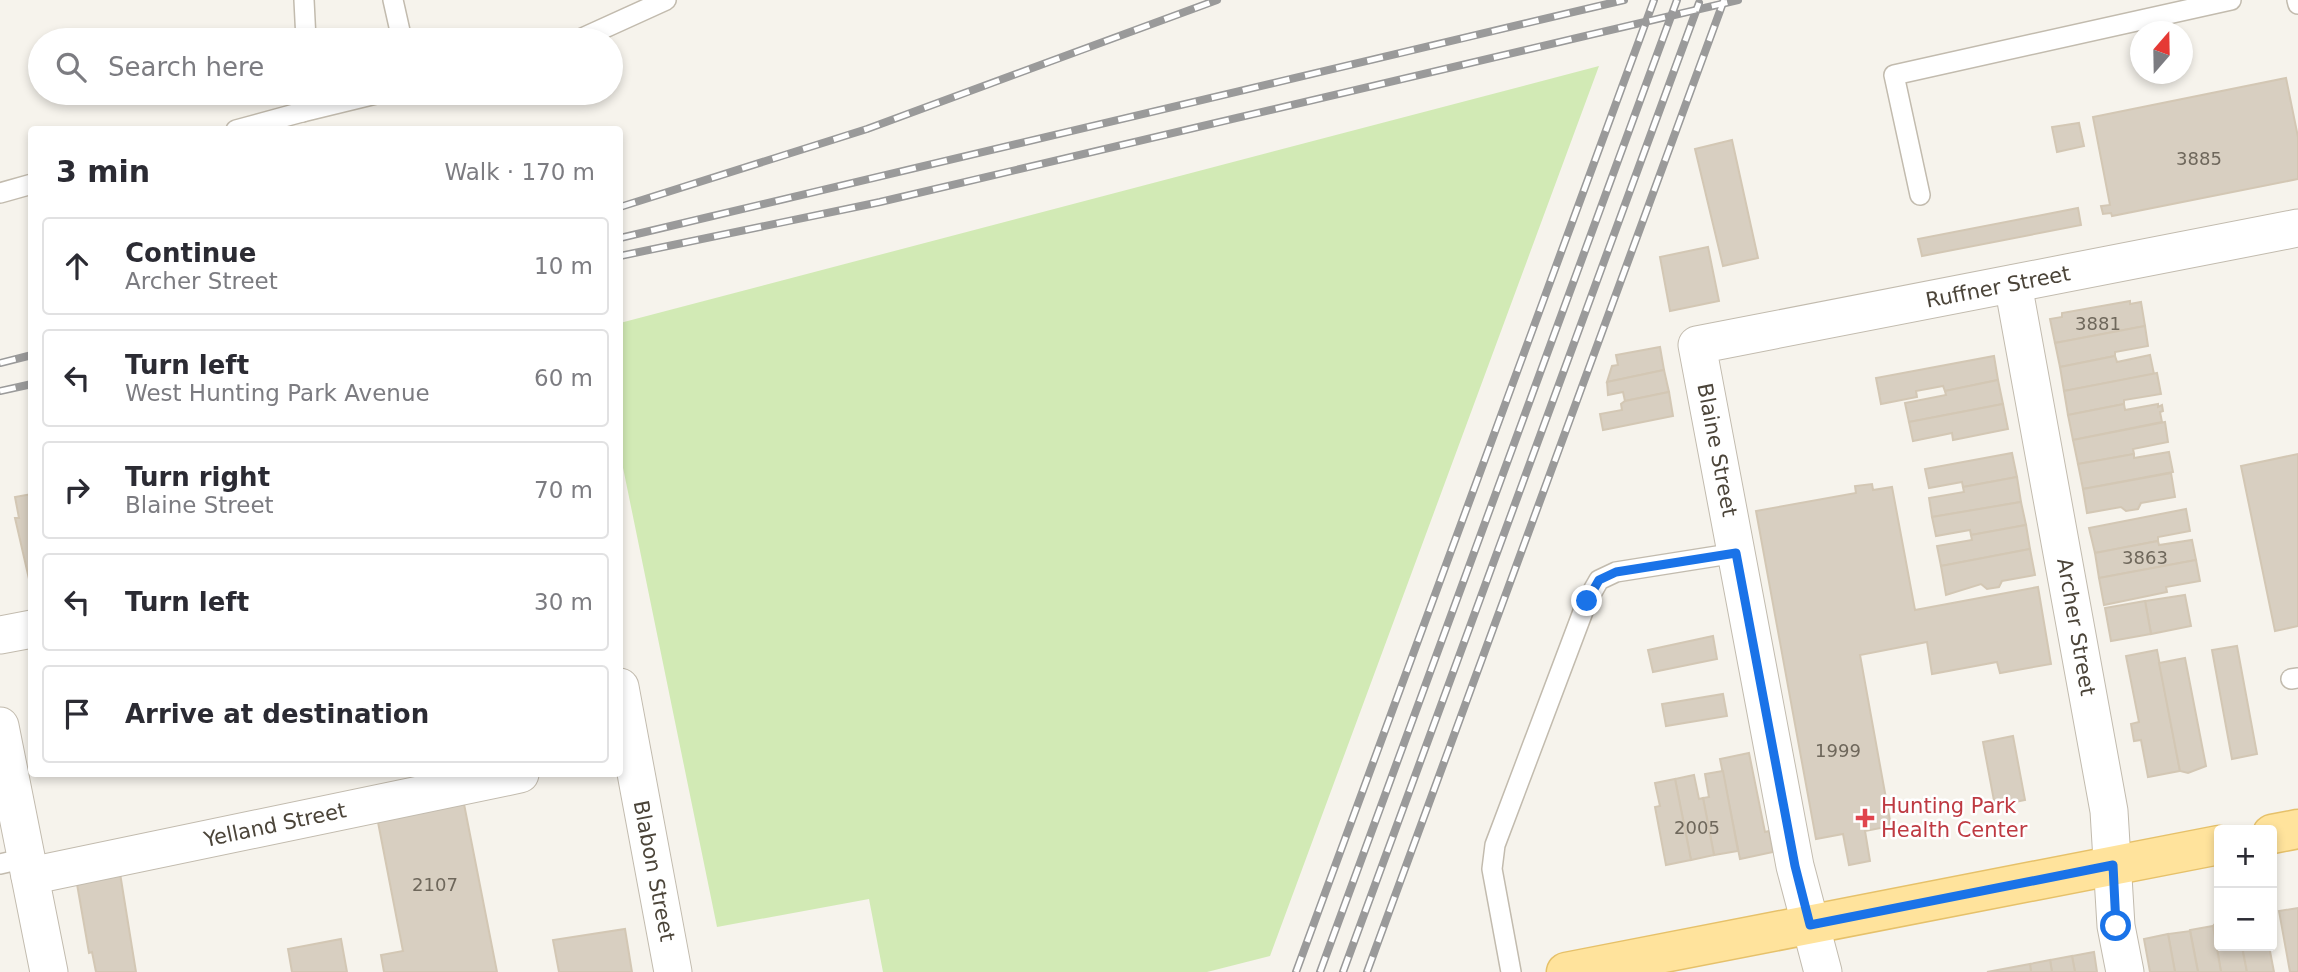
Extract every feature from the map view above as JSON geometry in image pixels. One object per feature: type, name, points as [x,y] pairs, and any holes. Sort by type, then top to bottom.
[{"type":"main road","points":[[2277,833],[2298,829]]},
{"type":"main road","points":[[1566,972],[2214,846]]},
{"type":"street","name":"Ruffner Street","points":[[1697,345],[2298,228]]},
{"type":"street","name":"Archer Street","points":[[2013,284],[2109,811],[2116,926],[2125,972]]},
{"type":"street","name":"Blaine Street","points":[[1697,345],[1795,866],[1823,972]]},
{"type":"street","points":[[0,635],[28,630]]},
{"type":"street","name":"Blabon Street","points":[[623,725],[625,751],[673,972]]},
{"type":"street","points":[[0,726],[19,866],[49,972]]},
{"type":"street","name":"Yelland Street","points":[[19,866],[504,777]]},
{"type":"lane","points":[[304,0],[305,28]]},
{"type":"lane","points":[[393,0],[399,28]]},
{"type":"lane","points":[[604,28],[666,0]]},
{"type":"lane","points":[[1920,195],[1894,75],[2231,0]]},
{"type":"lane","points":[[245,126],[295,105]]},
{"type":"lane","points":[[0,192],[28,185]]},
{"type":"lane","points":[[1511,972],[1492,869],[1495,845],[1587,601],[1599,580],[1616,572],[1736,553]]},
{"type":"green space","points":[[1599,66],[1270,956],[1207,972],[883,972],[869,899],[717,927],[623,468],[623,322]]},
{"type":"building","points":[[2286,78],[2298,137],[2298,179],[2112,216],[2111,213],[2103,214],[2101,206],[2110,205],[2093,117]]},
{"type":"building","points":[[2079,123],[2084,146],[2057,152],[2052,127]]},
{"type":"building","points":[[1732,140],[1758,258],[1723,266],[1695,149]]},
{"type":"building","points":[[2078,208],[2081,225],[1922,256],[1918,239]]},
{"type":"building","points":[[1708,247],[1719,301],[1670,311],[1660,257]]},
{"type":"building","points":[[2130,301],[2130,304],[2141,302],[2145,326],[2055,343],[2050,319],[2062,317],[2062,313]]},
{"type":"building","points":[[2145,326],[2148,346],[2060,367],[2055,343]]},
{"type":"building","points":[[1660,347],[1664,370],[1607,382],[1612,366],[1618,365],[1616,355]]},
{"type":"building","points":[[2150,355],[2154,374],[2064,391],[2060,367],[2115,356],[2117,362]]},
{"type":"building","points":[[1994,356],[1998,380],[1945,391],[1943,386],[1916,391],[1917,397],[1881,404],[1876,378]]},
{"type":"building","points":[[1664,370],[1669,392],[1625,401],[1623,392],[1608,395],[1607,382]]},
{"type":"building","points":[[2157,373],[2161,394],[2124,400],[2124,404],[2068,415],[2064,391]]},
{"type":"building","points":[[1998,380],[2003,404],[1909,422],[1905,403]]},
{"type":"building","points":[[1669,392],[1673,416],[1603,430],[1600,414],[1622,410],[1621,404],[1625,401]]},
{"type":"building","points":[[2003,404],[2008,429],[1953,440],[1952,433],[1913,441],[1909,422]]},
{"type":"building","points":[[2124,404],[2125,410],[2162,405],[2162,422],[2073,440],[2068,415]]},
{"type":"building","points":[[2165,422],[2168,442],[2133,449],[2134,454],[2078,464],[2073,440]]},
{"type":"building","points":[[2169,452],[2173,472],[2083,489],[2078,464],[2134,454],[2134,458]]},
{"type":"building","points":[[2012,453],[2017,477],[1963,487],[1962,482],[1929,488],[1925,469]]},
{"type":"building","points":[[2298,454],[2298,626],[2275,631],[2241,466]]},
{"type":"building","points":[[2171,473],[2175,497],[2141,503],[2138,509],[2126,511],[2121,507],[2087,513],[2083,489]]},
{"type":"building","points":[[2017,477],[2021,502],[1932,517],[1929,498],[1964,492],[1963,487]]},
{"type":"building","points":[[1872,484],[1873,490],[1892,487],[1915,610],[2038,587],[2051,664],[2000,673],[1997,662],[1932,674],[1927,642],[1860,655],[1891,826],[1865,831],[1870,861],[1849,865],[1843,834],[1816,839],[1756,511],[1856,493],[1855,486]]},
{"type":"building","points":[[28,495],[28,575],[15,518],[19,518],[15,497]]},
{"type":"building","points":[[2021,502],[2026,525],[1971,535],[1970,530],[1936,536],[1932,517]]},
{"type":"building","points":[[2186,509],[2190,531],[2158,537],[2158,541],[2095,553],[2089,528]]},
{"type":"building","points":[[2026,525],[2030,549],[1941,566],[1937,546],[1972,540],[1971,535]]},
{"type":"building","points":[[2192,540],[2196,560],[2099,578],[2095,553],[2158,541],[2159,545]]},
{"type":"building","points":[[2030,549],[2035,575],[2002,581],[1999,587],[1987,589],[1981,584],[1946,595],[1941,566]]},
{"type":"building","points":[[2196,560],[2200,581],[2166,587],[2167,592],[2104,605],[2099,578]]},
{"type":"building","points":[[2185,595],[2191,626],[2151,634],[2145,601]]},
{"type":"building","points":[[2145,601],[2151,634],[2111,641],[2105,608]]},
{"type":"building","points":[[1713,636],[1717,659],[1653,672],[1648,650]]},
{"type":"building","points":[[2237,646],[2257,754],[2232,759],[2212,650]]},
{"type":"building","points":[[2157,650],[2180,771],[2148,777],[2141,740],[2134,741],[2131,724],[2139,722],[2126,656]]},
{"type":"building","points":[[2185,658],[2206,766],[2188,773],[2180,771],[2159,663]]},
{"type":"building","points":[[1723,694],[1727,716],[1666,726],[1662,704]]},
{"type":"building","points":[[2013,736],[2025,800],[1995,806],[1983,742]]},
{"type":"building","points":[[1749,753],[1765,832],[1769,831],[1773,852],[1740,859],[1720,759]]},
{"type":"building","points":[[1723,771],[1738,851],[1714,855],[1703,798],[1709,797],[1705,774]]},
{"type":"building","points":[[1694,775],[1699,799],[1703,798],[1714,855],[1691,860],[1675,779]]},
{"type":"building","points":[[1675,779],[1691,860],[1666,865],[1655,807],[1660,806],[1655,783]]},
{"type":"building","points":[[464,804],[497,972],[384,972],[381,955],[403,951],[377,817]]},
{"type":"building","points":[[119,867],[136,972],[96,972],[92,952],[89,953],[77,884]]},
{"type":"building","points":[[2298,908],[2298,972],[2290,972],[2279,911]]},
{"type":"building","points":[[2213,926],[2214,951],[2217,951],[2221,972],[2198,972],[2190,930]]},
{"type":"building","points":[[625,929],[632,972],[559,972],[553,940]]},
{"type":"building","points":[[2190,931],[2198,972],[2175,972],[2168,934]]},
{"type":"building","points":[[2168,934],[2175,972],[2150,972],[2144,939]]},
{"type":"building","points":[[341,939],[347,972],[292,972],[288,949]]},
{"type":"building","points":[[2217,951],[2243,951],[2247,972],[2221,972]]},
{"type":"building","points":[[2243,951],[2270,951],[2274,972],[2247,972]]},
{"type":"building","points":[[2094,952],[2097,972],[2075,972],[2072,956]]},
{"type":"building","points":[[2072,956],[2075,972],[2052,972],[2050,960]]},
{"type":"building","points":[[2050,960],[2052,972],[2031,972],[2030,964]]},
{"type":"building","points":[[2030,964],[2031,972],[1987,972]]},
{"type":"railway","points":[[623,206],[867,129],[1217,0]]},
{"type":"railway","points":[[623,237],[1624,0]]},
{"type":"railway","points":[[1296,972],[1654,0]]},
{"type":"railway","points":[[1320,972],[1677,0]]},
{"type":"railway","points":[[1367,972],[1724,0]]},
{"type":"railway","points":[[623,255],[880,202],[1738,0]]},
{"type":"railway","points":[[1343,972],[1699,3]]},
{"type":"railway","points":[[0,363],[28,356]]},
{"type":"railway","points":[[0,391],[28,385]]},
{"type":"place","name":"Hunting Park Health Center","points":[[1865,818]]},
{"type":"route","points":[[1587,601],[1599,580],[1616,572],[1736,553],[1795,866],[1810,925],[2113,865],[2116,926]]}]
